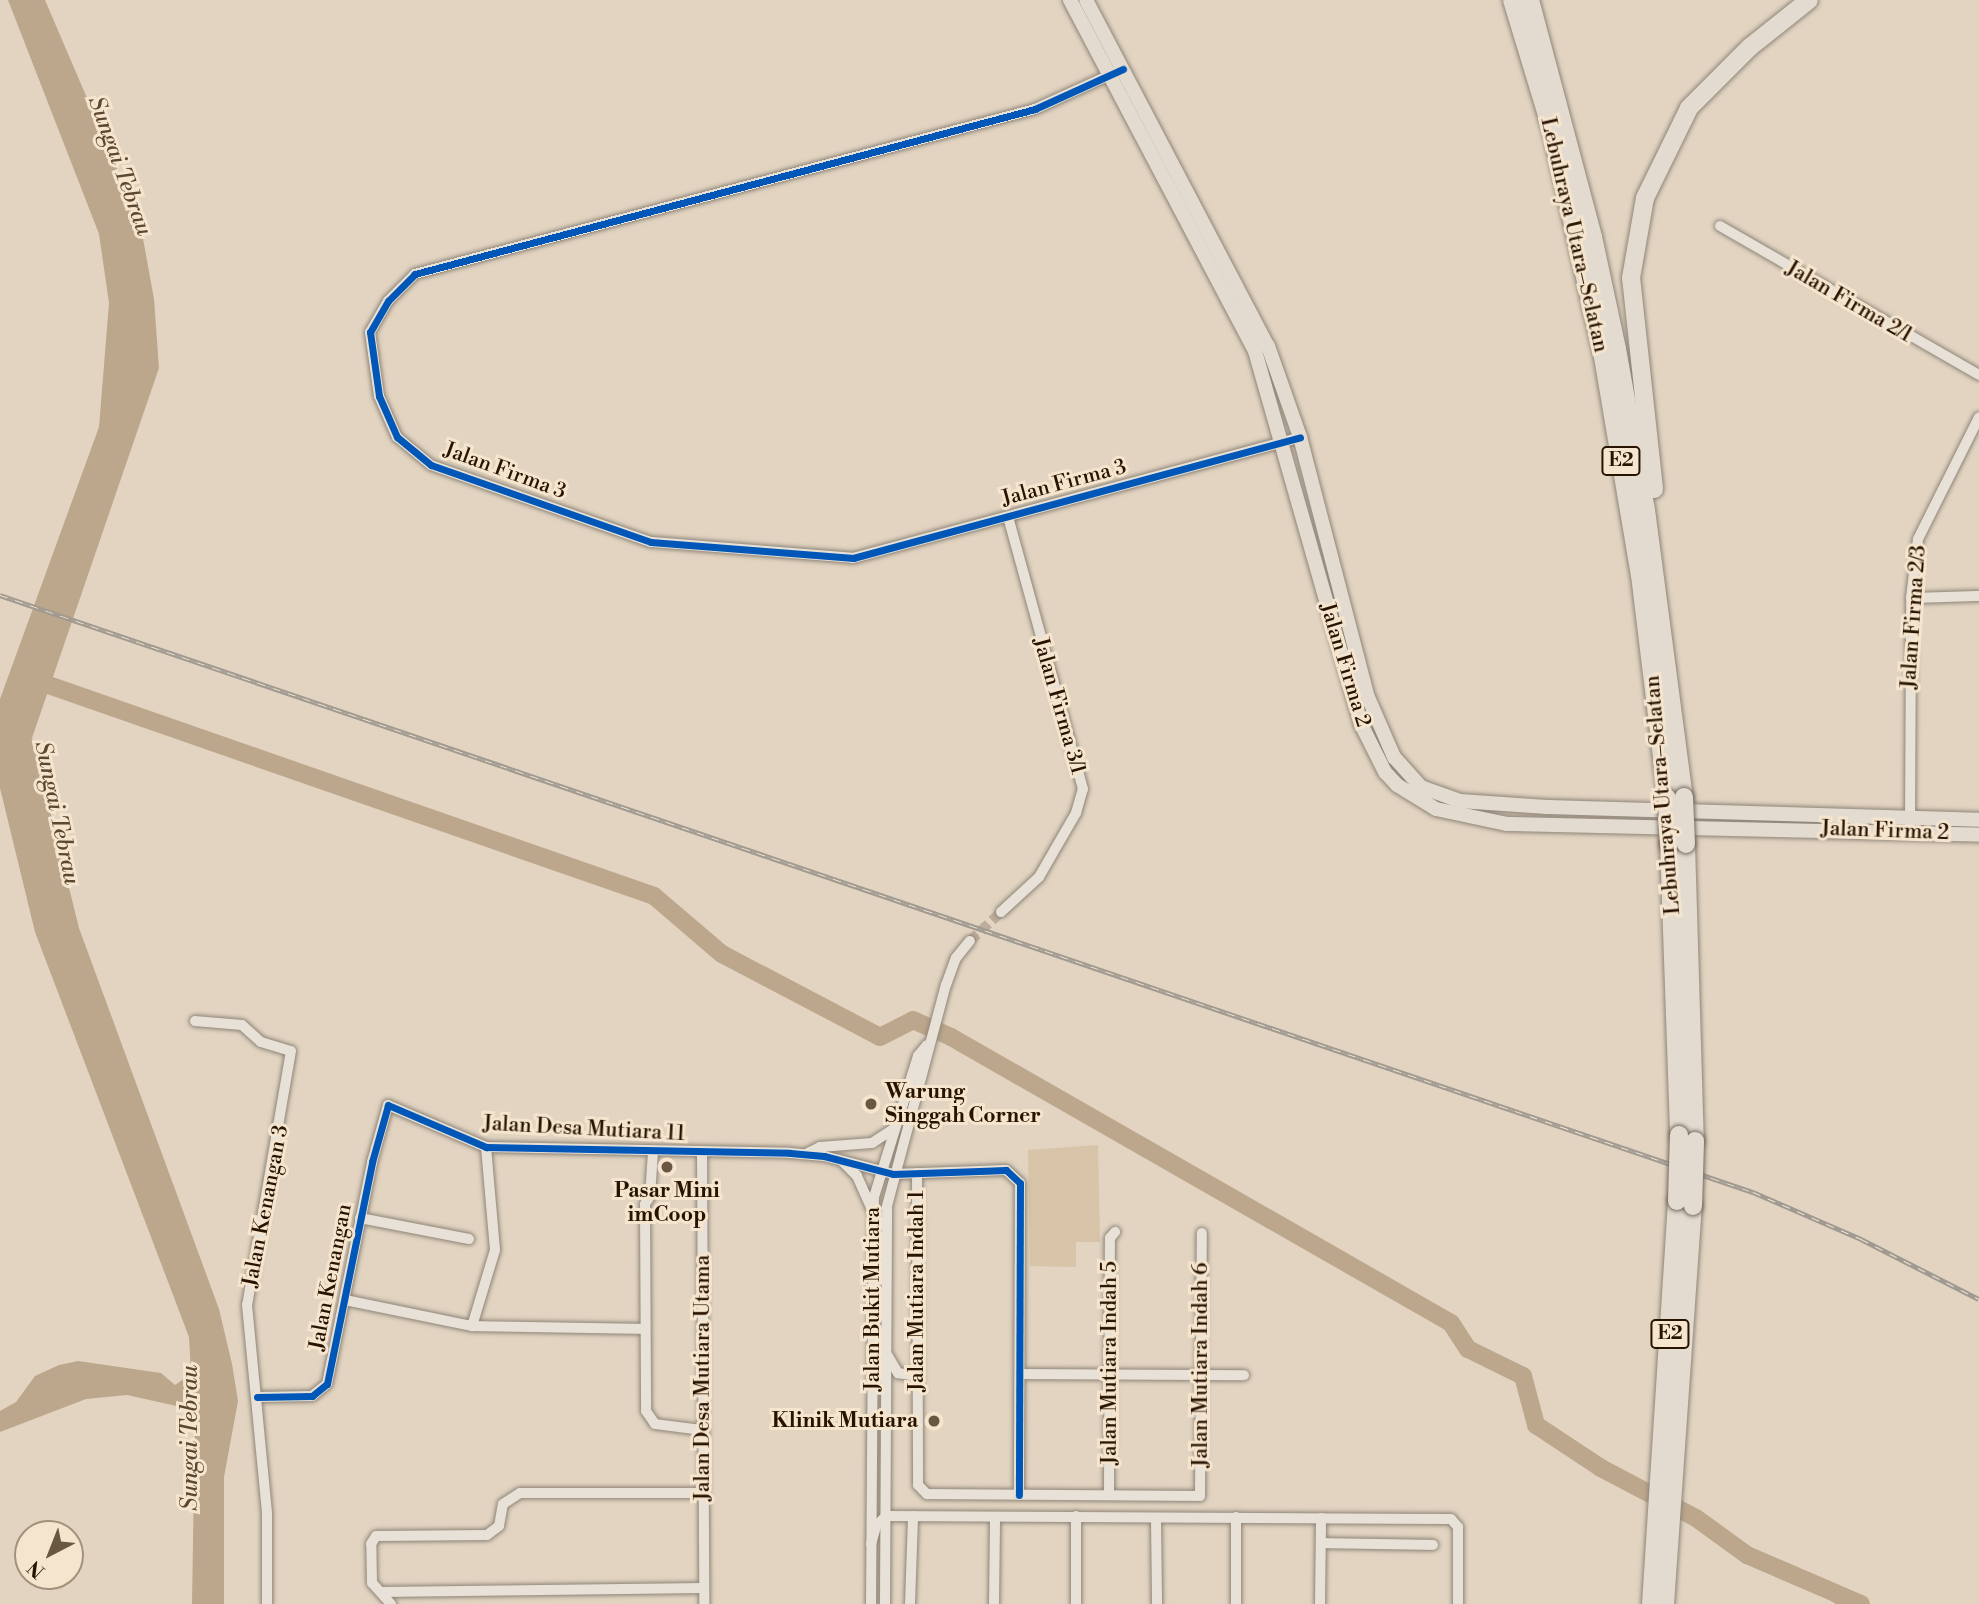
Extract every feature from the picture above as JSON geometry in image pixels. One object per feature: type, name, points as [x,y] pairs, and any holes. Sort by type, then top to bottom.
[{"type":"highway","name":"Lebuhraya Utara–Selatan","points":[[1512,0],[1552,132],[1603,357],[1675,797]]},
{"type":"highway","name":"Lebuhraya Utara–Selatan","points":[[1530,0],[1583,199],[1617,349],[1662,620],[1678,844],[1687,1138],[1664,1520],[1665,1604]]},
{"type":"highway","points":[[1662,620],[1669,597],[1633,314],[1631,278],[1638,222],[1655,169],[1689,108],[1750,47],[1809,0]]},
{"type":"highway","name":"Lebuhraya Utara–Selatan","points":[[1651,1604],[1664,1520]]},
{"type":"main road","name":"Jalan Firma 2","points":[[1070,0],[1116,72],[1268,346],[1300,437],[1367,695],[1394,757],[1422,787],[1461,801],[1546,807],[1910,814],[1979,820]]},
{"type":"main road","name":"Jalan Firma 2","points":[[1086,0],[1116,72],[1255,351],[1361,724],[1385,772],[1412,797],[1461,818],[1507,824],[1910,831],[1979,835]]},
{"type":"street","name":"Jalan Firma 3","points":[[1116,72],[1035,109],[415,274],[388,301],[370,332],[379,396],[397,438],[431,465],[651,542],[853,558],[1300,437]]},
{"type":"street","name":"Jalan Firma 2/1","points":[[1720,226],[1979,375]]},
{"type":"street","name":"Jalan Firma 2/3","points":[[1910,831],[1912,598],[1924,522],[1979,417]]},
{"type":"street","name":"Jalan Firma 3/1","points":[[1000,912],[1040,877],[1076,813],[1083,789],[1007,517]]},
{"type":"street","points":[[1912,598],[1979,596]]},
{"type":"street","points":[[888,1173],[928,1058],[927,1045],[956,958],[970,941]]},
{"type":"street","name":"Jalan Kenangan 3","points":[[195,1021],[242,1025],[258,1040],[289,1048],[292,1055],[247,1305],[257,1397]]},
{"type":"street","name":"Jalan Bukit Mutiara","points":[[885,1604],[884,1402],[888,1173],[895,1128],[918,1056],[927,1045]]},
{"type":"street","name":"Jalan Kenangan","points":[[257,1397],[312,1396],[327,1384],[359,1218],[383,1111],[388,1105]]},
{"type":"street","name":"Jalan Desa Mutiara 11","points":[[388,1105],[486,1147],[806,1155]]},
{"type":"street","points":[[806,1155],[820,1147],[872,1143],[895,1128]]},
{"type":"street","points":[[471,1326],[495,1250],[486,1147]]},
{"type":"street","points":[[653,1152],[650,1196],[645,1204],[645,1329],[649,1420],[701,1430]]},
{"type":"street","name":"Jalan Desa Mutiara Utama","points":[[702,1152],[701,1430],[704,1604]]},
{"type":"street","points":[[806,1155],[841,1160],[888,1173],[1006,1170],[1020,1183],[1021,1374],[1018,1495],[1110,1495]]},
{"type":"street","points":[[841,1160],[857,1176],[873,1212]]},
{"type":"street","name":"Jalan Bukit Mutiara","points":[[871,1604],[873,1212],[888,1173]]},
{"type":"street","name":"Jalan Mutiara Indah 1","points":[[917,1173],[917,1376],[921,1491],[1018,1495]]},
{"type":"street","points":[[359,1218],[469,1239]]},
{"type":"street","name":"Jalan Mutiara Indah 5","points":[[1110,1495],[1110,1238],[1115,1232]]},
{"type":"street","name":"Jalan Mutiara Indah 6","points":[[1110,1495],[1200,1496],[1198,1375],[1202,1233]]},
{"type":"street","points":[[345,1300],[471,1326],[645,1329]]},
{"type":"street","points":[[885,1348],[891,1366],[904,1376],[917,1376]]},
{"type":"street","points":[[1021,1374],[1244,1375]]},
{"type":"street","points":[[884,1402],[904,1376]]},
{"type":"street","points":[[257,1397],[267,1514],[267,1604]]},
{"type":"street","points":[[872,1488],[874,1502],[886,1516]]},
{"type":"street","points":[[391,1604],[372,1583],[371,1544],[376,1536],[487,1535],[499,1525],[503,1504],[520,1493],[702,1493]]},
{"type":"street","points":[[872,1544],[876,1527],[886,1516],[1454,1520],[1458,1527],[1458,1604]]},
{"type":"street","points":[[910,1604],[913,1516]]},
{"type":"street","points":[[1076,1516],[1076,1604]]},
{"type":"street","points":[[994,1604],[995,1517]]},
{"type":"street","points":[[1236,1517],[1236,1604]]},
{"type":"street","points":[[1156,1518],[1157,1604]]},
{"type":"street","points":[[1320,1604],[1321,1518]]},
{"type":"street","points":[[1321,1543],[1433,1545]]},
{"type":"street","points":[[381,1592],[704,1588]]},
{"type":"shaded area","points":[[8,0],[45,0],[140,222],[154,299],[159,368],[32,738],[79,928],[219,1309],[232,1364],[238,1401],[224,1477],[224,1604],[192,1604],[195,1416],[190,1409],[127,1395],[86,1399],[0,1432],[0,1411],[16,1402],[35,1376],[59,1365],[78,1361],[161,1373],[175,1385],[191,1374],[189,1337],[35,932],[0,788],[0,699],[99,427],[109,303],[99,234]]},
{"type":"shaded area","points":[[1098,1145],[1100,1242],[1076,1242],[1076,1267],[1030,1266],[1028,1150]]},
{"type":"waterway","points":[[37,681],[654,896],[722,954],[880,1037],[913,1020],[951,1037],[1451,1323],[1468,1349],[1523,1376],[1536,1425],[1601,1468],[1696,1518],[1747,1555],[1861,1604]]},
{"type":"waterway","points":[[1807,1581],[1839,1604]]},
{"type":"tunnel","points":[[970,941],[1001,912]]},
{"type":"railway","points":[[0,595],[1753,1192],[1861,1239],[1979,1299]]},
{"type":"cycle path","points":[[1123,69],[1035,109],[415,274],[388,301],[370,332],[379,396],[397,437],[431,465],[651,542],[853,558],[1300,437]]},
{"type":"cycle path","points":[[257,1397],[312,1396],[327,1384],[372,1162],[388,1105],[486,1147],[790,1153],[824,1156],[893,1174],[1006,1170],[1020,1183],[1019,1495]]},
{"type":"place","name":"Warung Singgah Corner","points":[[871,1104]]},
{"type":"place","name":"Pasar Mini imCoop","points":[[667,1167]]},
{"type":"place","name":"Klinik Mutiara","points":[[934,1421]]},
{"type":"water label","name":"Sungai Tebrau","points":[[120,166]]},
{"type":"water label","name":"Sungai Tebrau","points":[[57,813]]},
{"type":"water label","name":"Sungai Tebrau","points":[[190,1438]]}]
